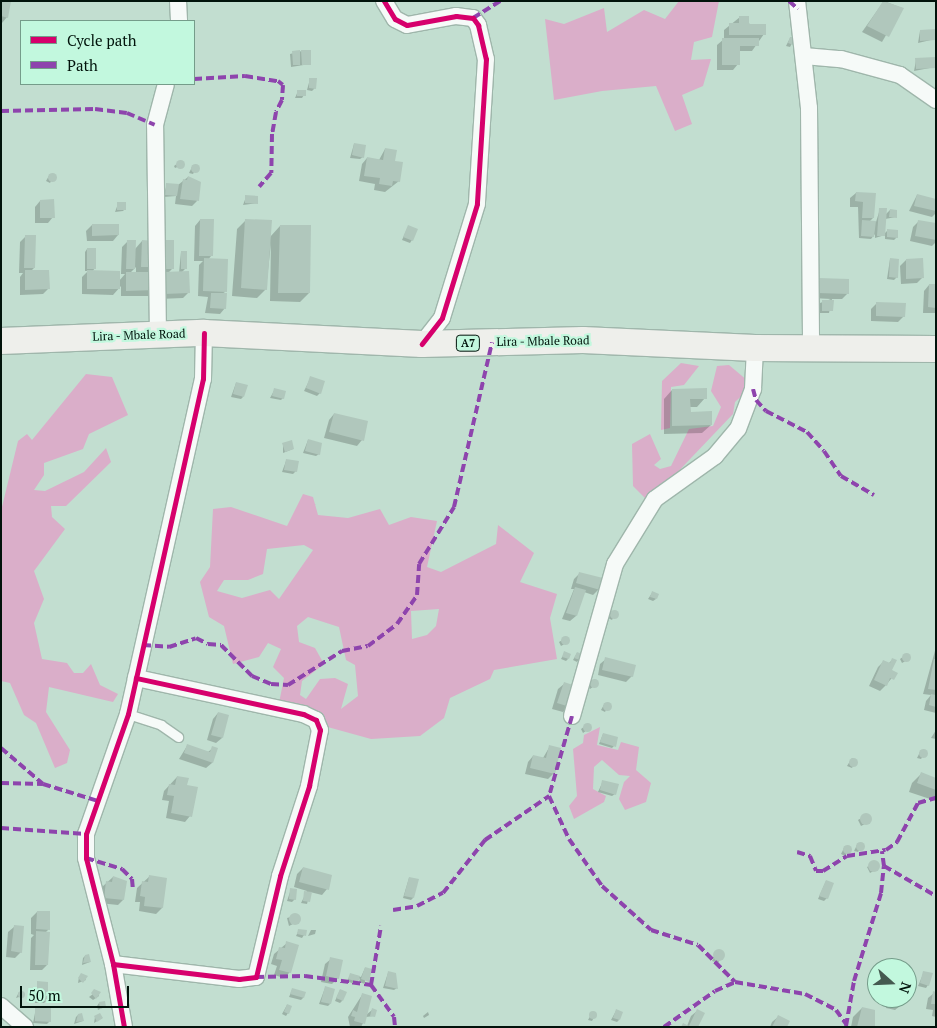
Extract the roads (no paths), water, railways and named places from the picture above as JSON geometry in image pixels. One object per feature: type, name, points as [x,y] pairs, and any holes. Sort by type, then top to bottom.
[{"type":"main road","name":"Lira - Mbale Road","points":[[1,341],[204,333],[422,344],[583,340],[755,348],[936,349]]},
{"type":"street","points":[[178,1],[179,20]]},
{"type":"street","points":[[384,1],[395,19],[407,25],[456,16],[473,18],[478,25],[486,59],[477,204],[442,318],[422,344]]},
{"type":"street","points":[[797,1],[809,108],[811,347]]},
{"type":"street","points":[[804,56],[841,59],[900,75],[936,100]]},
{"type":"street","points":[[158,334],[156,125],[166,85]]},
{"type":"street","points":[[124,1027],[113,964],[98,915],[85,844],[86,834],[128,714],[203,379],[204,333]]},
{"type":"street","points":[[572,716],[615,564],[662,491],[715,456],[738,429],[754,389],[755,348]]},
{"type":"street","points":[[113,964],[239,979],[256,977],[280,876],[308,786],[320,730],[316,720],[304,714],[136,678]]},
{"type":"street","points":[[1,1006],[25,1027]]},
{"type":"lane","points":[[128,714],[161,725],[178,736]]}]
